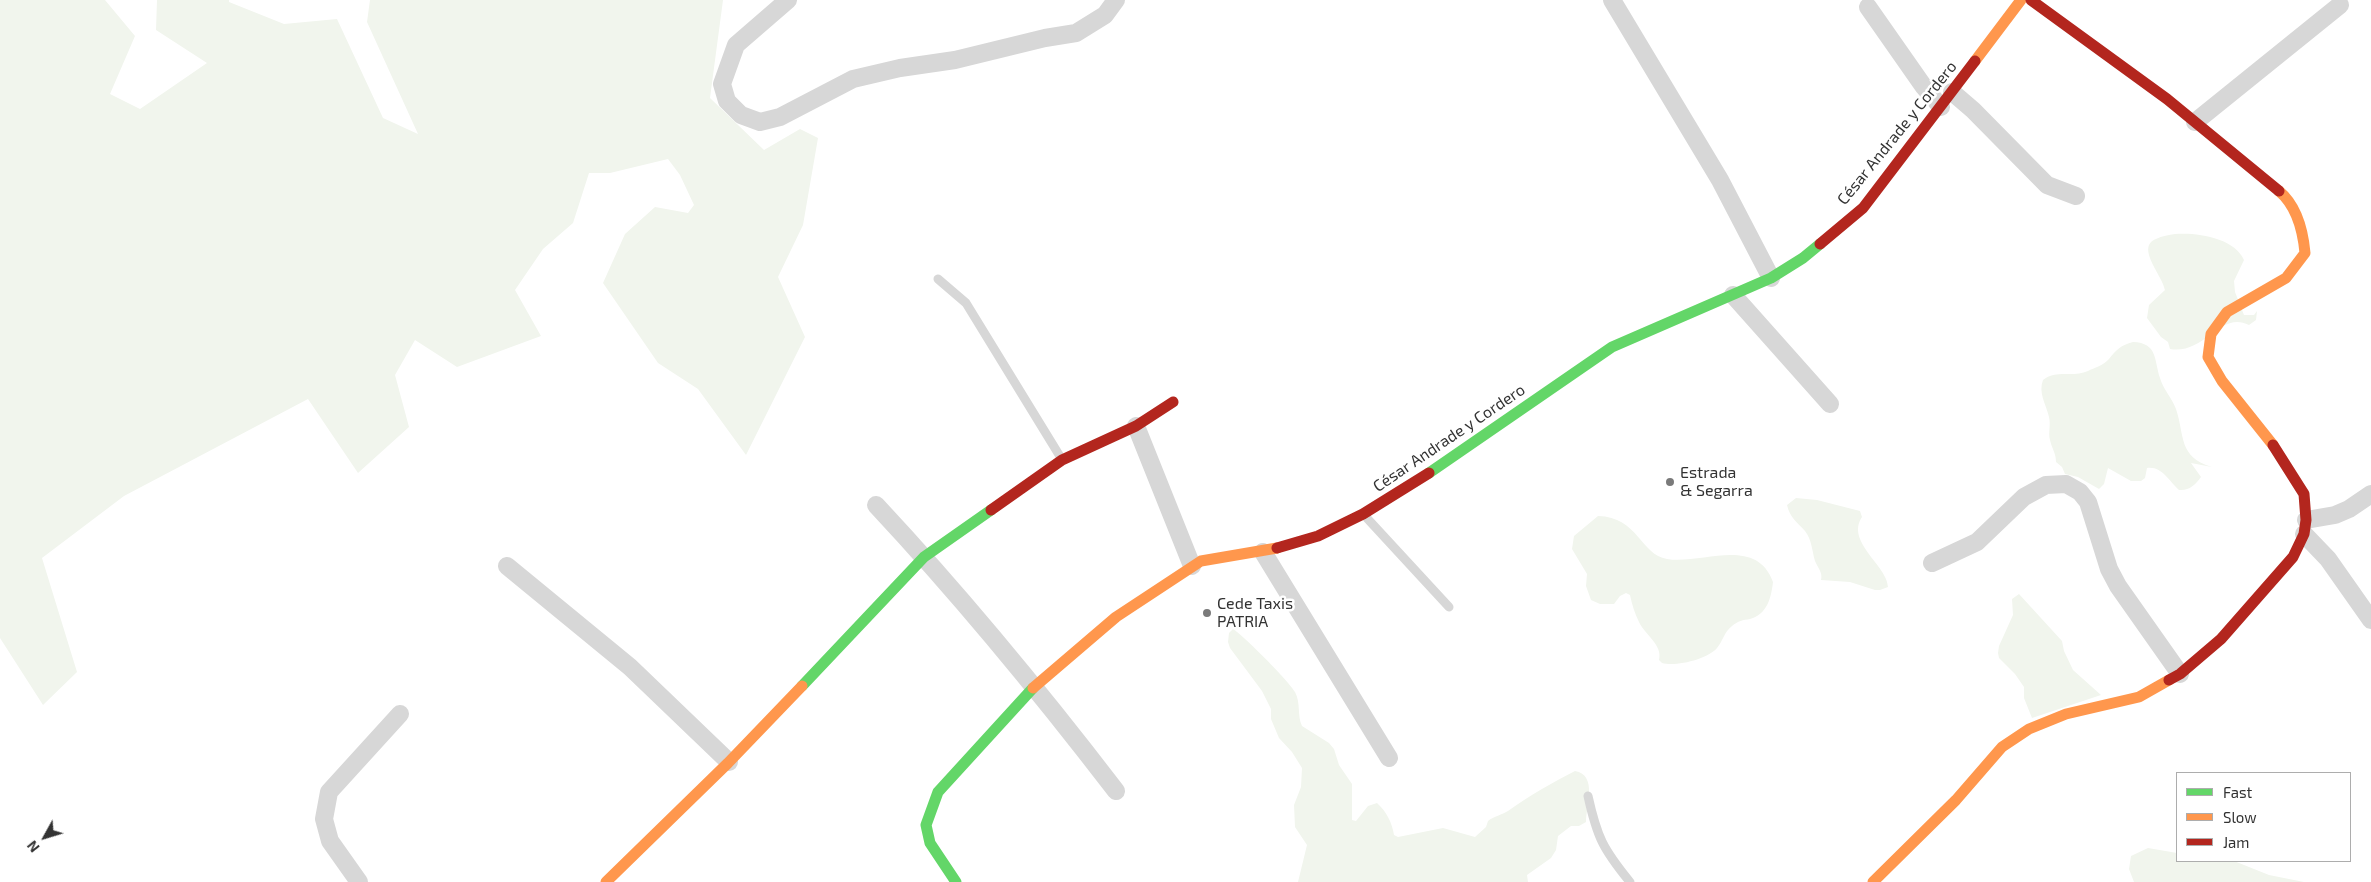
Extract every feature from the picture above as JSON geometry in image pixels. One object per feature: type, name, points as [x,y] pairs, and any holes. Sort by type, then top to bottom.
[{"type":"street","points":[[788,0],[736,45],[722,84],[727,101],[741,115],[760,122],[780,117],[853,79],[900,68],[955,60],[1076,33],[1105,15],[1116,0]]},
{"type":"street","points":[[1612,0],[1720,180],[1770,278]]},
{"type":"street","name":"César Andrade y Cordero","points":[[956,882],[930,843],[926,825],[931,806],[938,792],[1035,686],[1116,617],[1192,566],[1201,562],[1263,552],[1318,536],[1363,514],[1412,485],[1612,347],[1770,278],[1803,258],[1863,208],[2021,0]]},
{"type":"street","points":[[1873,882],[1956,800],[2002,747],[2029,729],[2066,714],[2139,697],[2180,674],[2221,639],[2293,557],[2305,527],[2304,494],[2281,455],[2222,381],[2208,357],[2212,334],[2227,312],[2286,278],[2305,253],[2303,230],[2287,198],[2167,99],[2030,0]]},
{"type":"street","points":[[2195,122],[2340,5]]},
{"type":"street","points":[[1868,7],[1924,87],[1941,107]]},
{"type":"street","points":[[1952,92],[1973,110],[2047,185],[2076,196]]},
{"type":"street","points":[[1733,295],[1830,404]]},
{"type":"street","points":[[609,881],[729,762],[924,556],[1062,460],[1136,426],[1174,402]]},
{"type":"street","points":[[1136,426],[1192,566]]},
{"type":"street","points":[[1932,563],[1977,542],[2024,497],[2046,485],[2066,484],[2080,492],[2088,502],[2109,569],[2118,586],[2180,674]]},
{"type":"street","points":[[2305,527],[2350,510],[2371,494]]},
{"type":"street","points":[[876,506],[924,556],[1035,686],[1116,791]]},
{"type":"street","points":[[2305,527],[2371,620]]},
{"type":"street","points":[[1263,552],[1389,758]]},
{"type":"street","points":[[507,566],[630,667],[729,762]]},
{"type":"street","points":[[359,882],[330,840],[324,819],[329,792],[400,714]]},
{"type":"lane","points":[[938,279],[966,303],[1062,460]]},
{"type":"lane","points":[[1363,514],[1449,606]]},
{"type":"lane","points":[[1588,796],[1596,829],[1608,856],[1630,882]]},
{"type":"shaded area","points":[[0,0],[105,0],[135,36],[110,94],[140,109],[207,63],[156,30],[157,0],[229,0],[229,2],[284,24],[337,19],[383,118],[418,134],[367,22],[370,0],[723,0],[710,98],[764,150],[800,129],[818,138],[803,225],[778,277],[805,337],[746,455],[698,389],[658,363],[603,283],[625,234],[655,207],[688,213],[694,205],[680,175],[668,159],[610,173],[589,173],[573,223],[543,249],[515,290],[541,336],[457,367],[415,340],[395,375],[409,427],[358,473],[308,399],[124,496],[42,558],[77,672],[43,705],[0,638]]},
{"type":"shaded area","points":[[2175,234],[2194,234],[2214,238],[2233,246],[2239,252],[2244,260],[2234,281],[2235,292],[2244,315],[2254,315],[2257,311],[2256,320],[2249,325],[2239,322],[2229,323],[2193,346],[2182,349],[2170,349],[2168,342],[2161,337],[2147,318],[2149,305],[2165,290],[2149,255],[2148,248],[2150,243],[2156,239]]},
{"type":"shaded area","points":[[2133,342],[2147,346],[2154,354],[2161,382],[2176,409],[2182,437],[2188,451],[2193,458],[2212,467],[2191,463],[2201,477],[2189,488],[2179,490],[2157,469],[2147,468],[2145,478],[2141,481],[2131,481],[2108,468],[2104,484],[2099,489],[2078,477],[2065,474],[2062,467],[2056,462],[2049,437],[2049,417],[2041,389],[2043,380],[2053,375],[2076,374],[2088,371],[2104,363],[2122,346]]},
{"type":"shaded area","points":[[1796,498],[1817,500],[1860,511],[1862,517],[1858,526],[1859,536],[1863,545],[1882,571],[1888,587],[1875,590],[1850,582],[1821,580],[1821,573],[1815,561],[1809,538],[1788,509],[1787,505]]},
{"type":"shaded area","points":[[1598,516],[1611,518],[1622,523],[1631,529],[1651,551],[1667,559],[1681,560],[1726,555],[1754,559],[1765,568],[1773,582],[1767,605],[1756,617],[1741,621],[1732,626],[1717,648],[1707,656],[1683,663],[1662,663],[1659,660],[1660,655],[1656,645],[1638,619],[1630,595],[1626,593],[1620,596],[1614,604],[1600,604],[1591,600],[1586,586],[1587,574],[1572,549],[1574,536]]},
{"type":"shaded area","points":[[2019,594],[2062,641],[2064,651],[2073,670],[2101,695],[2032,718],[2024,698],[2024,687],[2015,674],[1999,658],[1998,653],[1999,646],[2013,615],[2012,599]]},
{"type":"shaded area","points":[[1233,629],[1266,659],[1295,692],[1302,726],[1329,743],[1334,749],[1339,765],[1352,784],[1352,820],[1356,821],[1368,806],[1377,803],[1388,817],[1394,835],[1398,837],[1443,828],[1475,837],[1486,827],[1490,819],[1506,812],[1575,771],[1586,778],[1589,785],[1586,822],[1579,826],[1571,826],[1558,836],[1556,850],[1551,858],[1527,875],[1528,882],[1298,882],[1307,845],[1295,827],[1294,805],[1301,787],[1302,768],[1292,752],[1279,738],[1271,719],[1271,709],[1262,691],[1230,648],[1228,642],[1229,633]]},
{"type":"shaded area","points":[[2148,848],[2176,853],[2176,862],[2236,862],[2269,875],[2304,882],[2134,882],[2129,869],[2131,856]]},
{"type":"traffic: fast","points":[[1429,473],[1612,347],[1771,278],[1803,258],[1820,244]]},
{"type":"traffic: fast","points":[[802,686],[924,557],[991,510]]},
{"type":"traffic: fast","points":[[956,882],[930,843],[926,825],[938,792],[1033,688]]},
{"type":"traffic: slow","points":[[1975,61],[2021,0]]},
{"type":"traffic: slow","points":[[2273,445],[2222,381],[2208,357],[2211,334],[2227,312],[2286,278],[2305,253],[2303,236],[2295,211],[2279,191]]},
{"type":"traffic: slow","points":[[1033,688],[1116,617],[1201,561],[1277,548]]},
{"type":"traffic: slow","points":[[1873,882],[1956,800],[2002,747],[2029,729],[2066,714],[2139,697],[2169,680]]},
{"type":"traffic: slow","points":[[606,882],[728,763],[802,686]]},
{"type":"traffic: jam","points":[[2031,0],[2167,99],[2279,191]]},
{"type":"traffic: jam","points":[[1820,244],[1863,208],[1975,61]]},
{"type":"traffic: jam","points":[[991,510],[1062,460],[1136,426],[1173,402]]},
{"type":"traffic: jam","points":[[2169,680],[2180,674],[2221,639],[2293,557],[2304,534],[2306,520],[2304,494],[2273,445]]},
{"type":"traffic: jam","points":[[1277,548],[1318,536],[1363,514],[1429,473]]},
{"type":"place","name":"Estrada & Segarra","points":[[1670,482]]},
{"type":"place","name":"Cede Taxis PATRIA","points":[[1207,613]]}]
